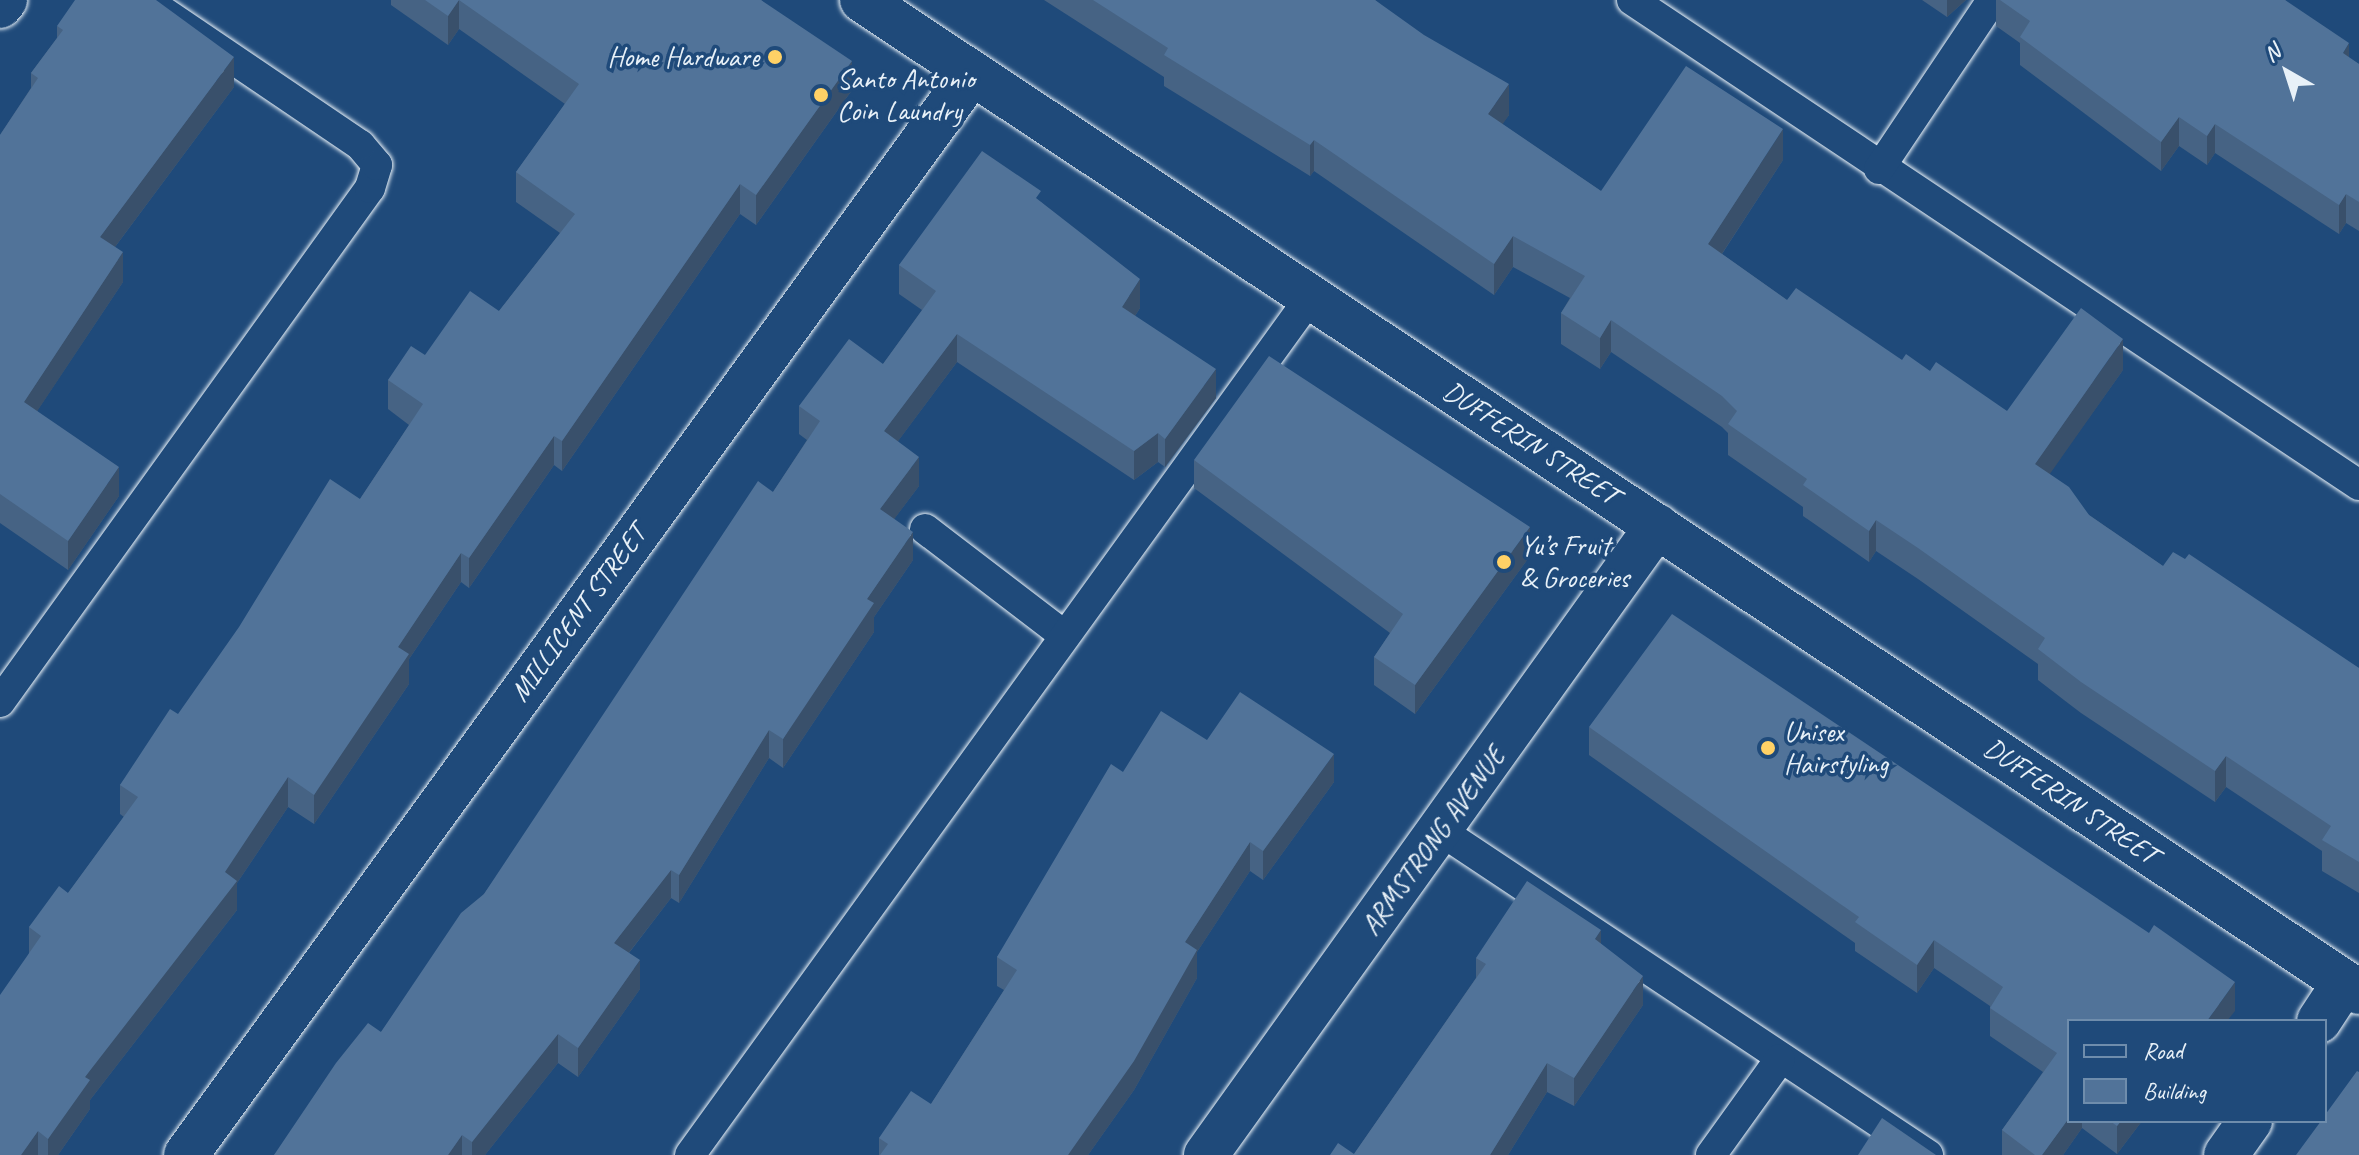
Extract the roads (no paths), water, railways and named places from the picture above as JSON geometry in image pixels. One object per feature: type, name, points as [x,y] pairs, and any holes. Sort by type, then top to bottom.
[{"type":"street","points":[[0,6],[5,0]]},
{"type":"street","name":"DUFFERIN STREET","points":[[862,0],[2352,988]]},
{"type":"street","name":"MILLICENT STREET","points":[[186,1155],[972,73]]},
{"type":"street","name":"ARMSTRONG AVENUE","points":[[1206,1155],[1657,526]]},
{"type":"street","points":[[2321,1019],[2352,988]]},
{"type":"street","points":[[2226,1155],[2249,1123]]},
{"type":"lane","points":[[0,702],[370,188],[377,165],[360,145],[146,0]]},
{"type":"lane","points":[[1632,0],[1879,169],[2359,485]]},
{"type":"lane","points":[[1879,169],[1992,0]]},
{"type":"lane","points":[[690,1155],[1310,298]]},
{"type":"lane","points":[[925,529],[1065,636]]},
{"type":"lane","points":[[1441,831],[1928,1155]]},
{"type":"lane","points":[[1711,1155],[1780,1059]]},
{"type":"place","name":"Home Hardware","points":[[775,57]]},
{"type":"place","name":"Santo Antonio Coin Laundry","points":[[821,95]]},
{"type":"place","name":"Yu’s Fruit & Groceries","points":[[1504,562]]},
{"type":"place","name":"Unisex Hairstyling","points":[[1768,748]]}]
